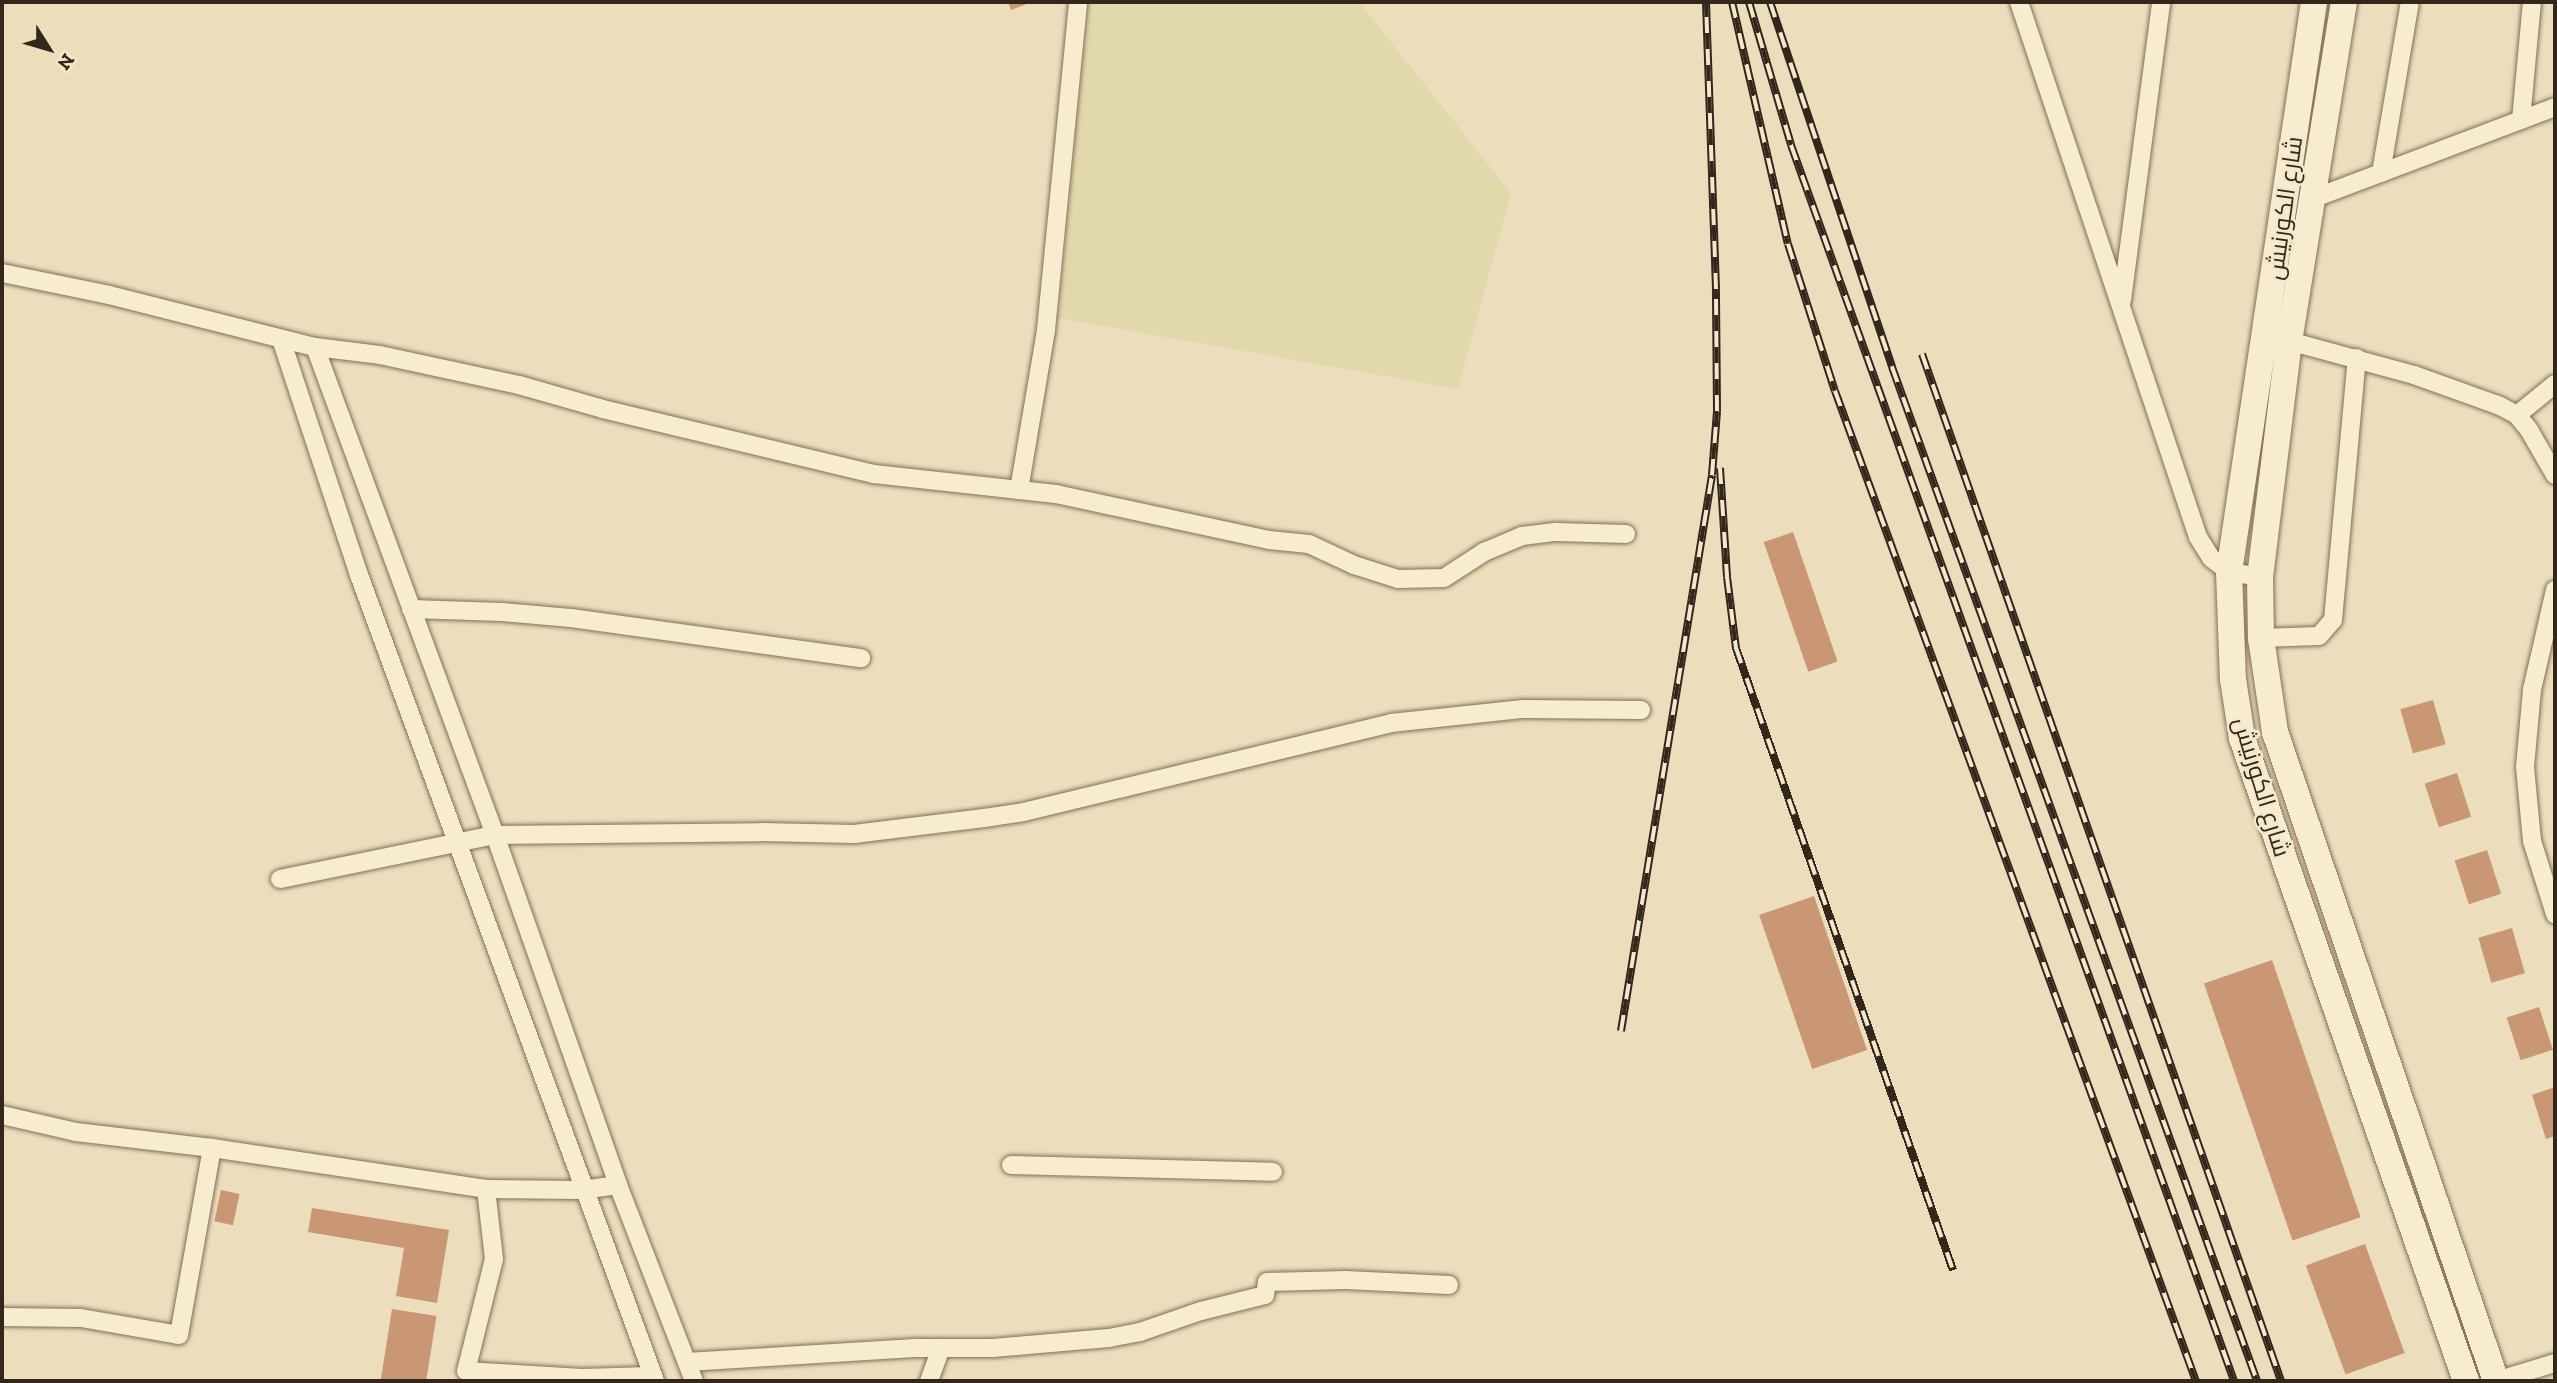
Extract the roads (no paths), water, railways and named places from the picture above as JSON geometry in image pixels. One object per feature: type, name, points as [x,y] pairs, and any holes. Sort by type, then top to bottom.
[{"type":"street","points":[[1019,490],[1046,330],[1078,2]]},
{"type":"street","points":[[2019,2],[2198,537],[2211,558],[2230,572],[2260,577]]},
{"type":"street","points":[[2121,304],[2161,2]]},
{"type":"street","name":"شارع الكورنيش","points":[[2314,2],[2230,572],[2232,667],[2242,738],[2466,1381]]},
{"type":"street","name":"شارع الكورنيش","points":[[2344,2],[2289,341],[2260,577],[2261,638],[2275,732],[2496,1381]]},
{"type":"street","points":[[2381,173],[2410,2]]},
{"type":"street","points":[[2521,120],[2532,2]]},
{"type":"street","points":[[2312,199],[2555,107]]},
{"type":"street","points":[[2,273],[109,295],[315,347],[380,355],[519,385],[603,409],[874,474],[1056,494],[1269,540],[1309,544],[1354,565],[1398,579],[1444,578],[1484,552],[1522,536],[1558,531],[1626,534]]},
{"type":"street","points":[[281,339],[359,575],[459,842],[582,1190],[653,1378],[465,1376],[494,1259],[486,1189]]},
{"type":"street","points":[[2289,341],[2414,374],[2500,406],[2517,415],[2555,475]]},
{"type":"street","points":[[315,347],[495,835],[618,1185],[694,1381]]},
{"type":"street","points":[[2261,638],[2319,636],[2333,620],[2357,358]]},
{"type":"street","points":[[2517,415],[2555,384]]},
{"type":"street","points":[[2555,590],[2532,690],[2525,767],[2532,841],[2555,914]]},
{"type":"street","points":[[411,609],[502,612],[571,618],[861,658]]},
{"type":"street","points":[[280,880],[495,835],[762,832],[854,834],[1024,812],[1391,723],[1523,709],[1641,710]]},
{"type":"street","points":[[2,1115],[76,1132],[212,1148],[486,1189],[582,1190],[618,1185]]},
{"type":"street","points":[[2,1317],[81,1318],[179,1335],[212,1148]]},
{"type":"street","points":[[1011,1165],[1273,1172]]},
{"type":"street","points":[[687,1362],[919,1348],[940,1350],[1109,1338],[1140,1332],[1201,1311],[1265,1294],[1267,1282],[1346,1280],[1449,1285]]},
{"type":"street","points":[[929,1381],[940,1350]]},
{"type":"street","points":[[2496,1381],[2555,1363]]},
{"type":"railway","points":[[1621,1031],[1712,475],[1717,411],[1716,289],[1706,2]]},
{"type":"railway","points":[[1732,2],[1788,244],[1835,391],[2196,1381]]},
{"type":"railway","points":[[1749,2],[1791,145],[2234,1381]]},
{"type":"railway","points":[[1770,2],[1892,367],[2257,1381]]},
{"type":"railway","points":[[1922,354],[2281,1381]]},
{"type":"railway","points":[[1720,468],[1727,577],[1736,648],[1953,1270]]}]
